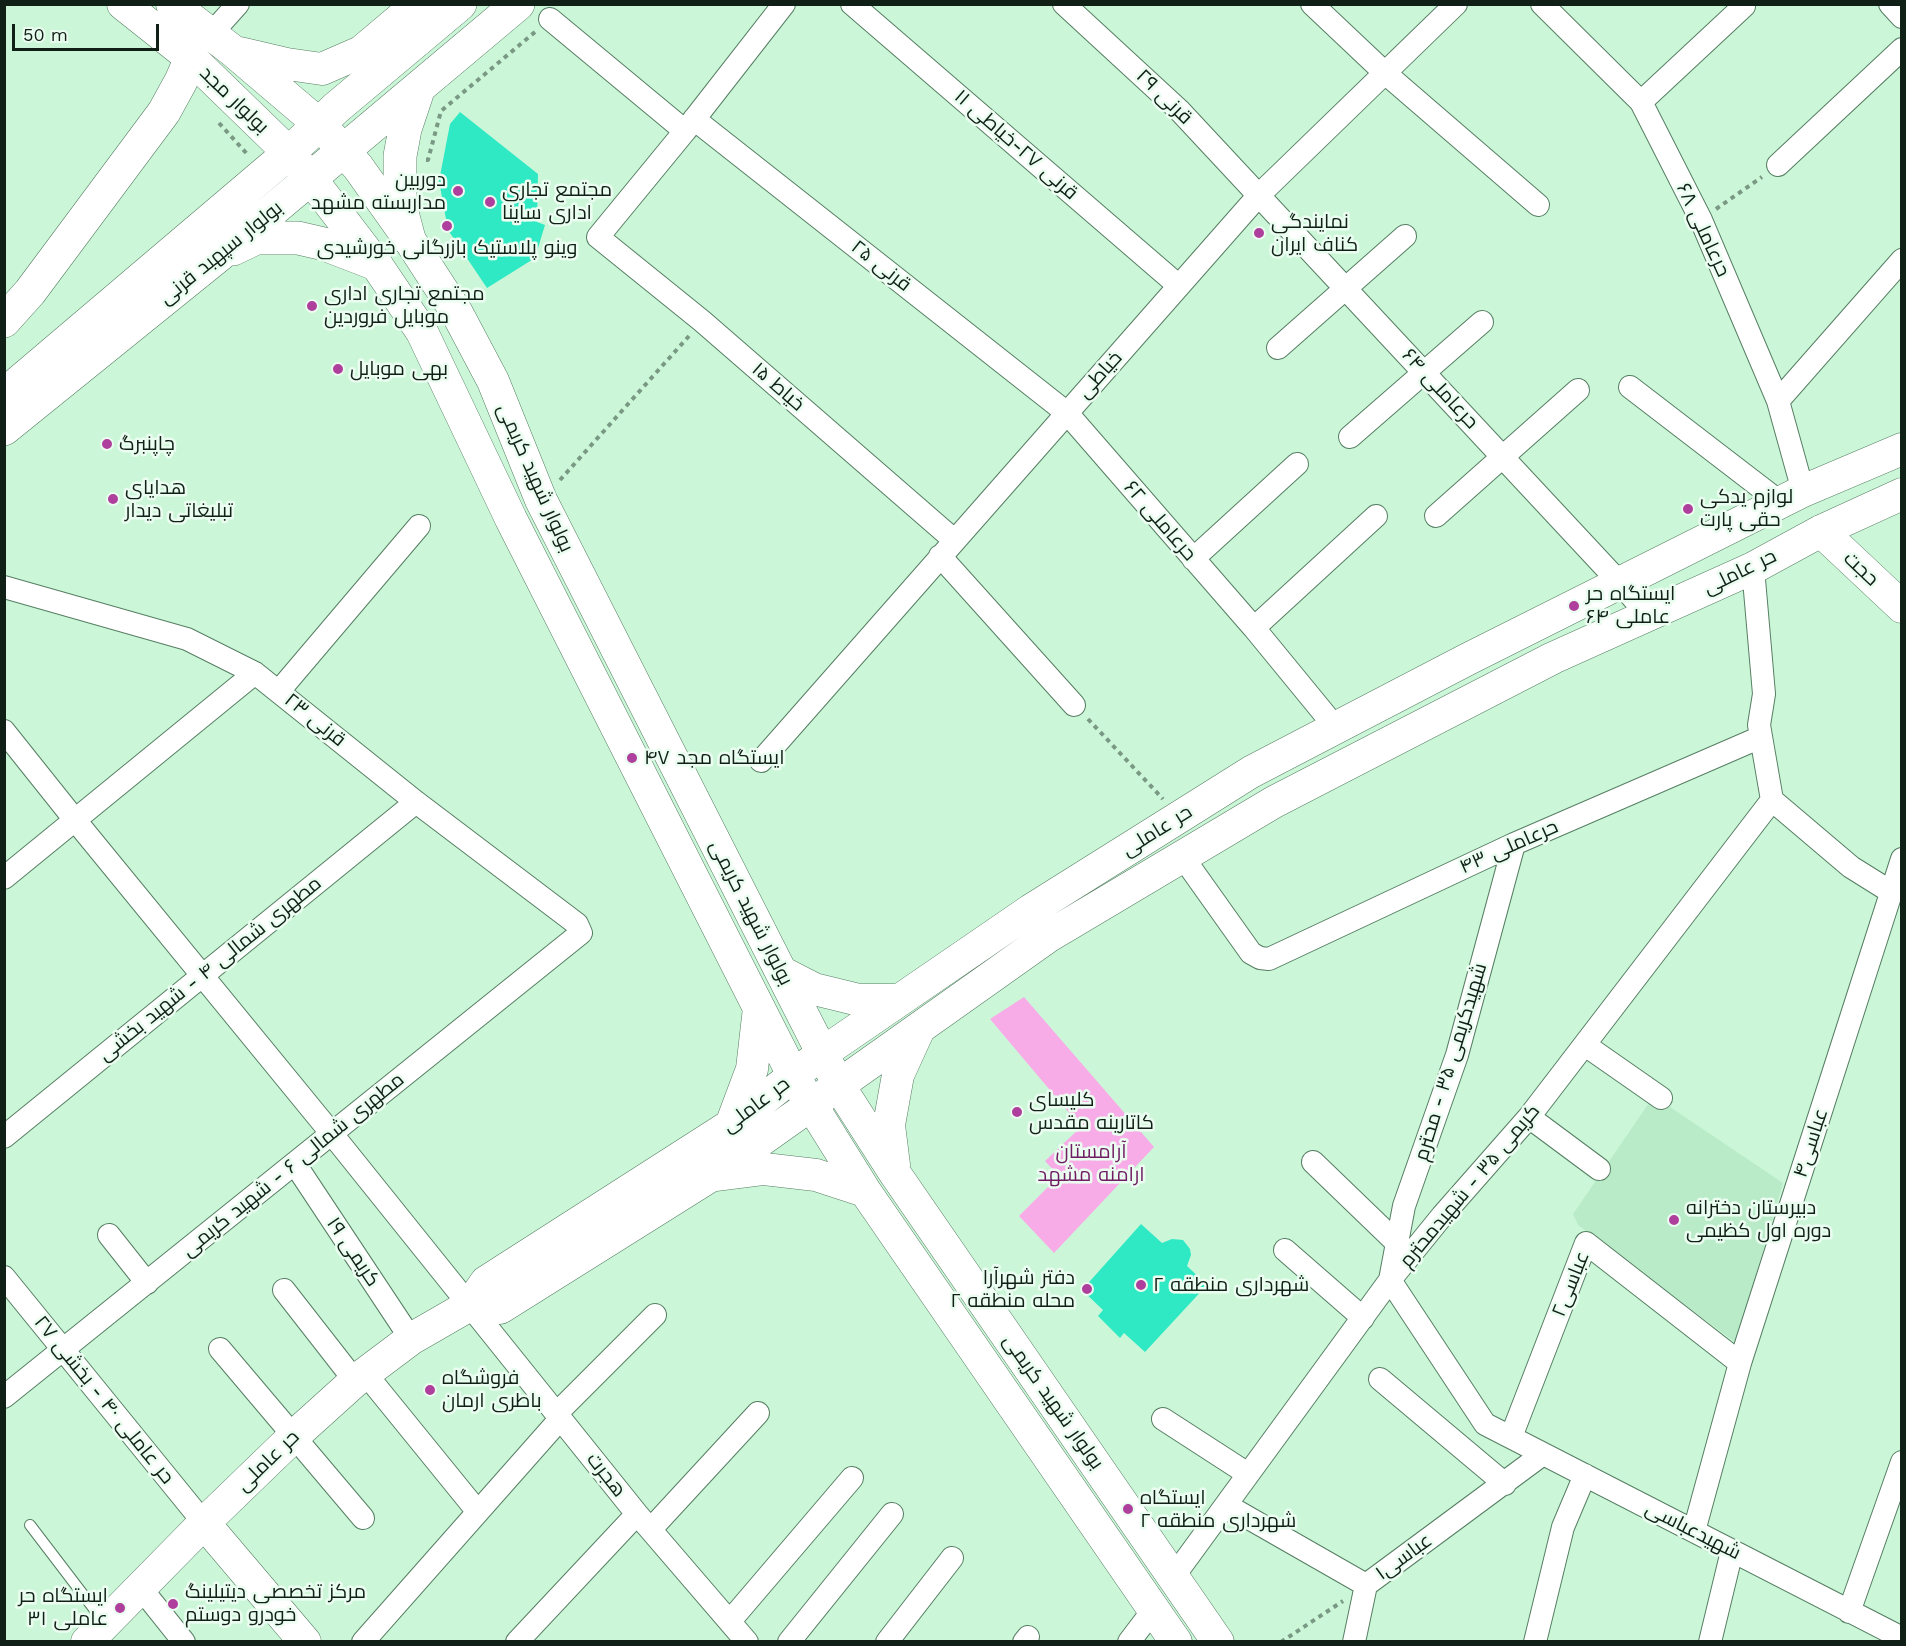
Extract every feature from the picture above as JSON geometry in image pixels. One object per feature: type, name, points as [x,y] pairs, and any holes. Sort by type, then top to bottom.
[{"type":"main road","name":"بولوار مجد","points":[[123,4],[212,48],[315,145]]},
{"type":"main road","name":"بولوار مجد","points":[[172,4],[212,48],[315,145]]},
{"type":"main road","points":[[4,321],[30,292],[164,112],[181,81],[212,48],[322,69],[361,52],[418,4]]},
{"type":"main road","name":"بولوار سپهبد قرنی","points":[[4,429],[311,178],[315,145],[336,108],[460,4]]},
{"type":"main road","name":"بولوار سپهبد قرنی","points":[[4,395],[315,145],[418,90],[518,4]]},
{"type":"main road","points":[[409,238],[400,205],[400,156],[405,129],[418,90]]},
{"type":"main road","name":"بولوار مجد","points":[[311,178],[315,145]]},
{"type":"main road","name":"بولوار شهید کریمی","points":[[315,145],[358,168],[409,238],[457,313],[493,381],[541,500],[839,1086],[896,1175],[1218,1641]]},
{"type":"main road","name":"بولوار شهید کریمی","points":[[311,178],[376,264],[422,332],[511,519],[794,1077],[865,1191],[1176,1641]]},
{"type":"main road","points":[[218,256],[256,238],[298,238],[324,244],[376,264]]},
{"type":"main road","name":"حر عاملی","points":[[96,1632],[293,1437],[360,1377],[411,1340],[470,1305],[486,1282],[731,1125],[821,1054],[1031,910],[1251,772],[1792,497],[1902,449]]},
{"type":"main road","name":"حر عاملی","points":[[470,1305],[500,1308],[712,1175],[1049,936],[1284,796],[1553,658],[1753,568],[1821,531],[1902,494]]},
{"type":"main road","name":"حجت","points":[[1821,531],[1902,607]]},
{"type":"main road","points":[[781,972],[814,989],[859,1000],[899,1000]]},
{"type":"main road","points":[[731,1125],[752,1069],[759,1008]]},
{"type":"main road","points":[[896,1175],[889,1125],[898,1075],[919,1028]]},
{"type":"main road","points":[[712,1175],[764,1169],[816,1175],[865,1191]]},
{"type":"main road","points":[[204,1524],[305,1641]]},
{"type":"street","points":[[212,48],[238,4]]},
{"type":"street","points":[[689,125],[783,4]]},
{"type":"street","name":"قرنی ۲۷-خیاطی ۱۱","points":[[852,4],[1179,286]]},
{"type":"street","name":"قرنی ۲۹","points":[[1065,4],[1179,110],[1259,195]]},
{"type":"street","points":[[1312,4],[1385,73],[1538,205]]},
{"type":"street","name":"خیاطی","points":[[761,761],[1259,195],[1456,4]]},
{"type":"street","name":"حرعاملی ۶۸","points":[[1542,4],[1641,102],[1701,220],[1778,401],[1792,497]]},
{"type":"street","points":[[1890,4],[1902,17]]},
{"type":"street","points":[[1641,102],[1744,6]]},
{"type":"street","name":"قرنی ۲۵","points":[[550,19],[1067,413]]},
{"type":"street","points":[[1778,165],[1902,49]]},
{"type":"street","name":"خیاط ۱۵","points":[[689,125],[598,237],[702,321],[947,548],[1074,705]]},
{"type":"street","name":"حرعاملی ۶۴","points":[[1259,195],[1648,615]]},
{"type":"street","points":[[1278,348],[1405,236]]},
{"type":"street","points":[[1778,401],[1902,260]]},
{"type":"street","points":[[1350,437],[1482,322]]},
{"type":"street","points":[[1630,387],[1792,497]]},
{"type":"street","points":[[1436,516],[1578,390]]},
{"type":"street","name":"حرعاملی ۶۲","points":[[1067,413],[1254,628],[1336,728]]},
{"type":"street","points":[[1193,559],[1297,464]]},
{"type":"street","points":[[1254,628],[1376,516]]},
{"type":"street","points":[[279,691],[419,526]]},
{"type":"street","points":[[1753,568],[1764,694],[1759,725],[1772,800],[1851,867],[1891,892]]},
{"type":"street","name":"قرنی ۲۳","points":[[4,586],[187,639],[255,673],[416,802],[577,924],[581,933]]},
{"type":"street","points":[[4,878],[255,673]]},
{"type":"street","name":"هجرت","points":[[4,730],[644,1521],[747,1641]]},
{"type":"street","name":"حرعاملی ۴۳","points":[[1182,856],[1251,953],[1260,958],[1269,959],[1514,844],[1761,737]]},
{"type":"street","name":"کریمی ۳۵ - شهیدمحترم","points":[[1174,1576],[1390,1280],[1442,1216],[1529,1117],[1772,800]]},
{"type":"street","name":"مطهری شمالی ۴ - شهید بخشی","points":[[4,1137],[416,802]]},
{"type":"street","name":"شهیدکریمی ۳۵ - محترم","points":[[1390,1280],[1404,1206],[1457,1055],[1514,844]]},
{"type":"street","name":"عباسی۴","points":[[1694,1531],[1740,1363],[1902,859]]},
{"type":"street","name":"مطهری شمالی ۶ - شهید کریمی","points":[[4,1397],[581,933]]},
{"type":"street","points":[[1585,1045],[1661,1098]]},
{"type":"street","points":[[1529,1117],[1599,1169]]},
{"type":"street","points":[[1313,1162],[1397,1243]]},
{"type":"street","name":"کریمی ۱۹","points":[[295,1164],[411,1340]]},
{"type":"street","points":[[109,1235],[147,1283]]},
{"type":"street","name":"عباسی۲","points":[[1510,1437],[1586,1244],[1740,1363]]},
{"type":"street","points":[[1285,1250],[1363,1318]]},
{"type":"street","name":"حر عاملی ۴۰ - بخشی ۲۷","points":[[4,1277],[204,1524]]},
{"type":"street","name":"شهیدعباسی","points":[[1390,1280],[1485,1424],[1902,1638]]},
{"type":"street","points":[[284,1290],[478,1512]]},
{"type":"street","points":[[363,1641],[478,1512],[559,1415],[655,1315]]},
{"type":"street","points":[[220,1349],[363,1518]]},
{"type":"street","points":[[1380,1379],[1505,1484]]},
{"type":"street","points":[[523,1636],[758,1413]]},
{"type":"street","points":[[1163,1419],[1248,1474]]},
{"type":"street","name":"عباسی۱","points":[[1226,1505],[1366,1585],[1543,1454]]},
{"type":"street","points":[[1849,1612],[1902,1462]]},
{"type":"street","points":[[1535,1641],[1563,1527],[1585,1475]]},
{"type":"street","points":[[730,1621],[852,1478]]},
{"type":"street","points":[[789,1641],[892,1514]]},
{"type":"street","points":[[1710,1641],[1732,1551]]},
{"type":"street","points":[[887,1641],[952,1558]]},
{"type":"street","points":[[1354,1641],[1366,1585]]},
{"type":"street","points":[[140,1587],[184,1641]]},
{"type":"street","points":[[1129,1641],[1154,1609]]},
{"type":"lane","points":[[30,1525],[96,1632]]},
{"type":"path","points":[[428,160],[441,111],[550,19]]},
{"type":"path","points":[[218,122],[315,145]]},
{"type":"path","points":[[1701,220],[1778,165]]},
{"type":"path","points":[[541,500],[702,321]]},
{"type":"path","points":[[1074,705],[1180,817]]},
{"type":"path","points":[[1281,1641],[1366,1585]]},
{"type":"shaded area","name":"دبیرستان دخترانه دوره اول کظیمی","points":[[1651,1100],[1670,1107],[1783,1183],[1736,1343],[1578,1225],[1573,1214]]},
{"type":"green space","name":"آرامستان ارامنه مشهد","points":[[1024,997],[1154,1147],[1054,1253],[1019,1216],[1059,1176],[1045,1161],[1081,1127],[990,1019]]},
{"type":"building","name":"مجتمع تجاری اداری ساینا","points":[[460,112],[538,174],[537,222],[545,225],[535,258],[487,288],[448,230],[439,181],[450,124]]},
{"type":"building","points":[[1141,1224],[1162,1243],[1172,1239],[1183,1240],[1190,1249],[1191,1255],[1187,1266],[1207,1285],[1145,1352],[1124,1333],[1120,1338],[1098,1316],[1103,1310],[1082,1290]]},
{"type":"place","name":"دوربین مداربسته مشهد","points":[[458,191]]},
{"type":"place","name":"مجتمع تجاری اداری ساینا","points":[[490,202]]},
{"type":"place","name":"وینو پلاستیک بازرگانی خورشیدی","points":[[447,226]]},
{"type":"place","name":"نمایندگی کناف ایران","points":[[1259,233]]},
{"type":"place","name":"مجتمع تجاری اداری موبایل فروردین","points":[[312,306]]},
{"type":"place","name":"بهی موبایل","points":[[338,369]]},
{"type":"place","name":"چاپنبرگ","points":[[107,444]]},
{"type":"place","name":"هدایای تبلیغاتی دیدار","points":[[113,499]]},
{"type":"place","name":"لوازم یدکی حقی پارت","points":[[1688,509]]},
{"type":"place","name":"ایستگاه حر عاملی ۶۴","points":[[1574,606]]},
{"type":"place","name":"ایستگاه مجد ۴۷","points":[[632,758]]},
{"type":"place","name":"کلیسای کاتارینه مقدس","points":[[1017,1112]]},
{"type":"place","name":"دبیرستان دخترانه دوره اول کظیمی","points":[[1674,1220]]},
{"type":"place","name":"شهرداری منطقه ۲","points":[[1141,1285]]},
{"type":"place","name":"دفتر شهرآرا محله منطقه ۲","points":[[1087,1289]]},
{"type":"place","name":"فروشگاه باطری ارمان","points":[[430,1390]]},
{"type":"place","name":"ایستگاه شهرداری منطقه ۲","points":[[1128,1509]]},
{"type":"place","name":"مرکز تخصصی دیتیلینگ خودرو دوستم","points":[[173,1604]]},
{"type":"place","name":"ایستگاه حر عاملی ۳۱","points":[[120,1608]]}]
